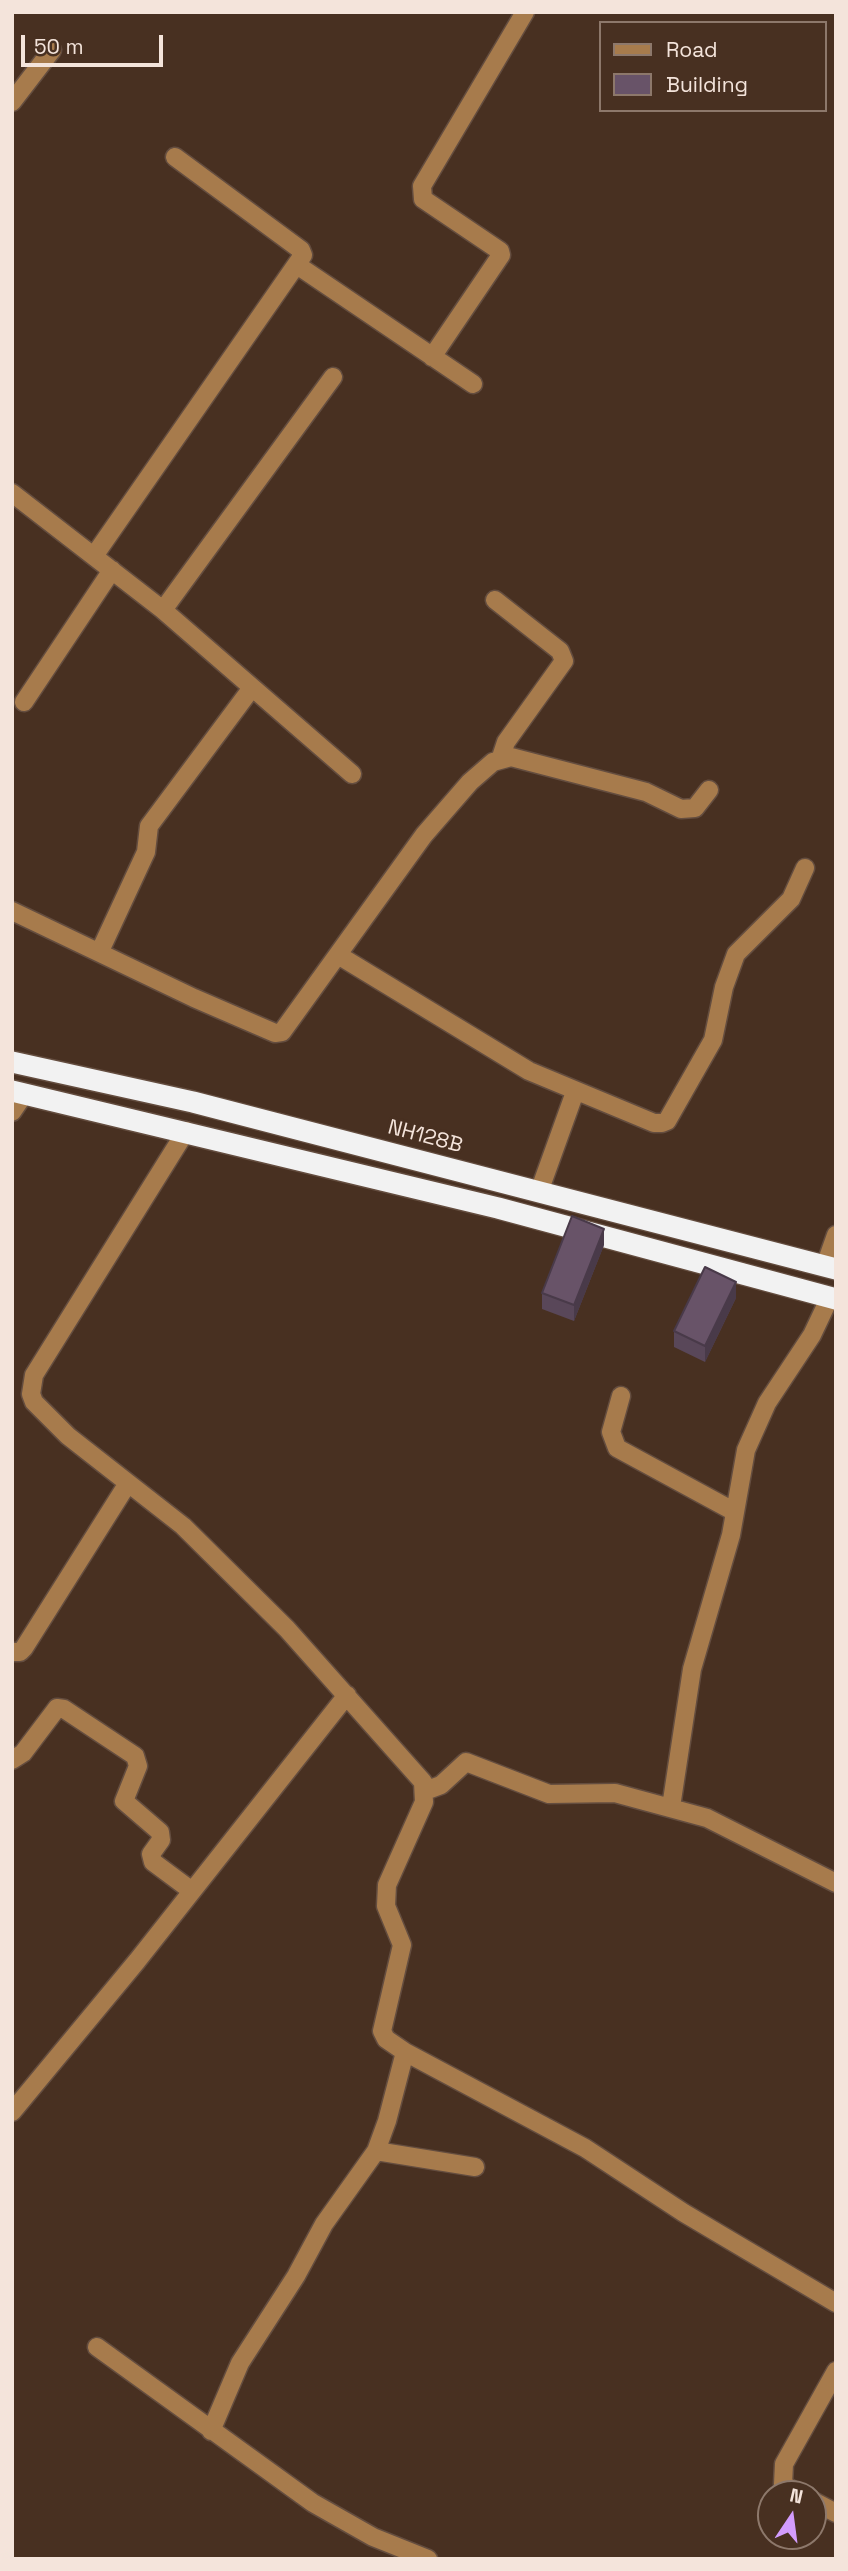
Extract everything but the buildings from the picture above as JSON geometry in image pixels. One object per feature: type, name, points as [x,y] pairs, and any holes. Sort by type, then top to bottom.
[{"type":"highway","name":"NH128B","points":[[12,1062],[193,1102],[830,1267]]},
{"type":"highway","points":[[18,1092],[485,1205],[833,1298]]},
{"type":"street","points":[[432,357],[502,255],[500,251],[423,199],[422,186],[525,12]]},
{"type":"street","points":[[12,102],[52,51]]},
{"type":"street","points":[[94,556],[303,255],[300,250],[175,157]]},
{"type":"street","points":[[297,265],[472,384]]},
{"type":"street","points":[[163,610],[333,377]]},
{"type":"street","points":[[12,493],[163,610],[352,774]]},
{"type":"street","points":[[24,702],[112,570]]},
{"type":"street","points":[[12,911],[194,998],[275,1033],[288,1029],[440,815],[479,772],[500,757],[506,742],[565,661],[560,651],[495,600]]},
{"type":"street","points":[[100,951],[146,852],[149,826],[251,689]]},
{"type":"street","points":[[500,757],[646,792],[681,809],[695,808],[709,790]]},
{"type":"street","points":[[338,956],[529,1071],[654,1123],[667,1121],[713,1040],[724,986],[736,954],[791,899],[805,868]]},
{"type":"street","points":[[12,1112],[18,1092]]},
{"type":"street","points":[[539,1192],[575,1092]]},
{"type":"street","points":[[186,1131],[30,1385],[34,1402],[75,1442],[183,1526],[348,1695],[416,1773],[425,1791],[424,1802],[387,1885],[386,1906],[402,1945],[382,2031],[386,2039],[405,2052],[585,2148],[684,2213],[836,2303]]},
{"type":"street","points":[[830,1267],[836,1235]]},
{"type":"street","points":[[671,1807],[692,1669],[735,1512],[751,1437],[767,1403],[833,1298]]},
{"type":"street","points":[[621,1396],[611,1432],[612,1441],[617,1448],[735,1512]]},
{"type":"street","points":[[12,1652],[20,1652],[24,1648],[128,1483]]},
{"type":"street","points":[[12,2112],[348,1695]]},
{"type":"street","points":[[12,1760],[23,1753],[57,1708],[135,1756],[138,1766],[124,1801],[160,1832],[161,1840],[151,1854],[153,1862],[192,1891]]},
{"type":"street","points":[[425,1791],[441,1785],[466,1762],[549,1794],[571,1796],[602,1791],[671,1807],[726,1826],[836,1883]]},
{"type":"street","points":[[211,2431],[240,2364],[296,2276],[324,2224],[376,2151],[387,2121],[405,2052]]},
{"type":"street","points":[[376,2151],[475,2167]]},
{"type":"street","points":[[97,2347],[331,2515],[373,2537],[428,2559]]},
{"type":"street","points":[[783,2480],[784,2464],[836,2371]]}]
